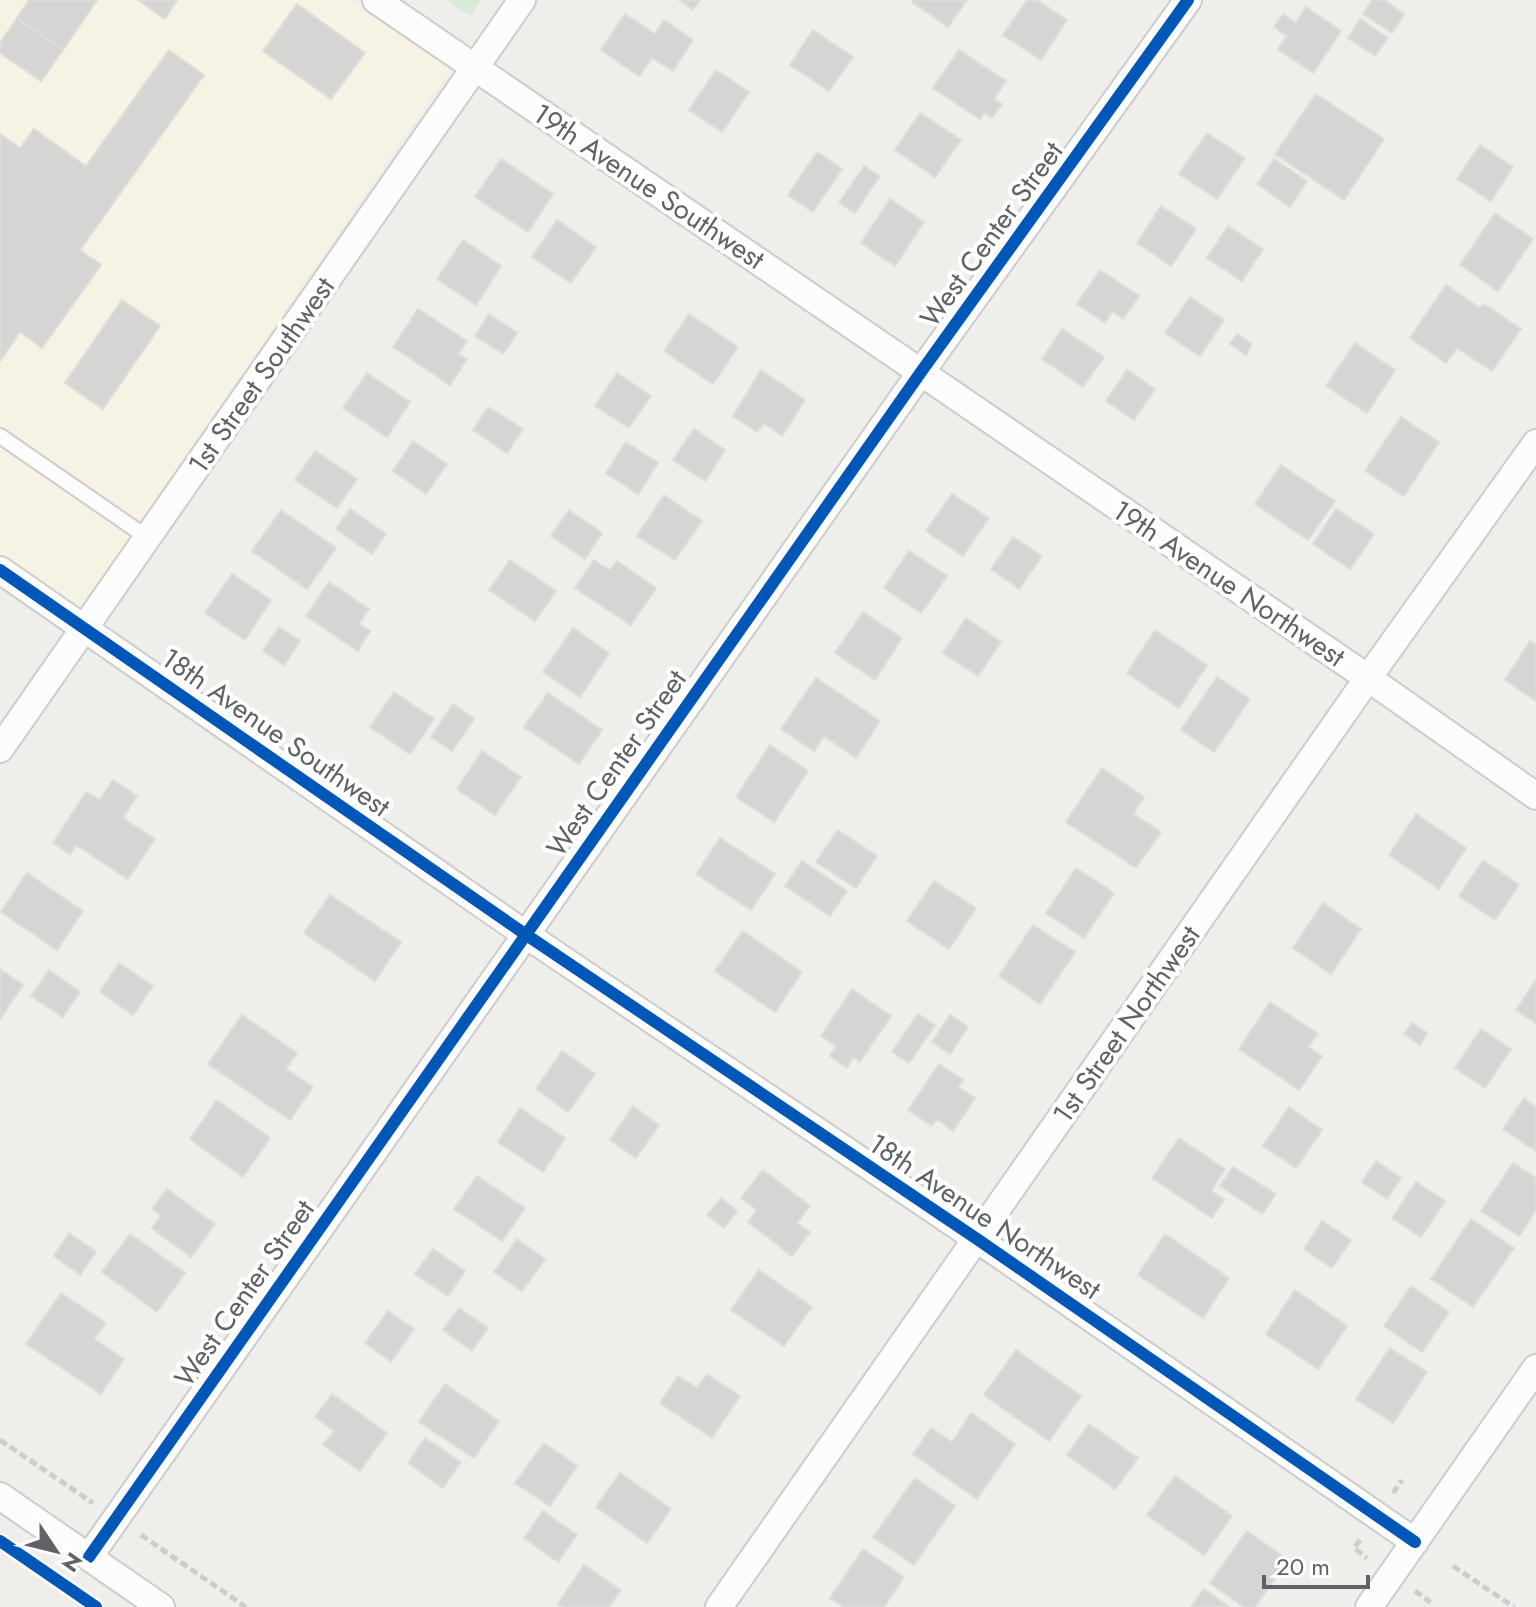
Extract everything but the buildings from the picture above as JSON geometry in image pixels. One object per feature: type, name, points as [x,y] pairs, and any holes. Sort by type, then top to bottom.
[{"type":"street","name":"19th Avenue Southwest","points":[[376,0],[921,372]]},
{"type":"street","name":"1st Street Southwest","points":[[0,749],[522,0]]},
{"type":"street","name":"West Center Street","points":[[89,1557],[921,372],[1188,0]]},
{"type":"street","name":"19th Avenue Northwest","points":[[921,372],[1536,796]]},
{"type":"street","name":"1st Street Northwest","points":[[719,1607],[1368,678],[1536,443]]},
{"type":"street","name":"18th Avenue Southwest","points":[[0,570],[525,934]]},
{"type":"street","name":"18th Avenue Northwest","points":[[525,934],[977,1239],[1415,1542]]},
{"type":"street","points":[[1369,1607],[1536,1368]]},
{"type":"street","points":[[0,1496],[161,1607]]},
{"type":"lane","points":[[0,436],[148,538]]},
{"type":"path","points":[[0,1440],[246,1607]]},
{"type":"path","points":[[1453,1566],[1514,1607]]},
{"type":"shaded area","points":[[0,0],[349,0],[450,70],[79,611],[0,557]]},
{"type":"green space","points":[[448,0],[481,0],[470,16]]},
{"type":"cycle path","points":[[89,1557],[921,372],[1188,0]]},
{"type":"cycle path","points":[[0,570],[525,934],[977,1239],[1415,1542]]},
{"type":"cycle path","points":[[0,1541],[96,1607]]}]
